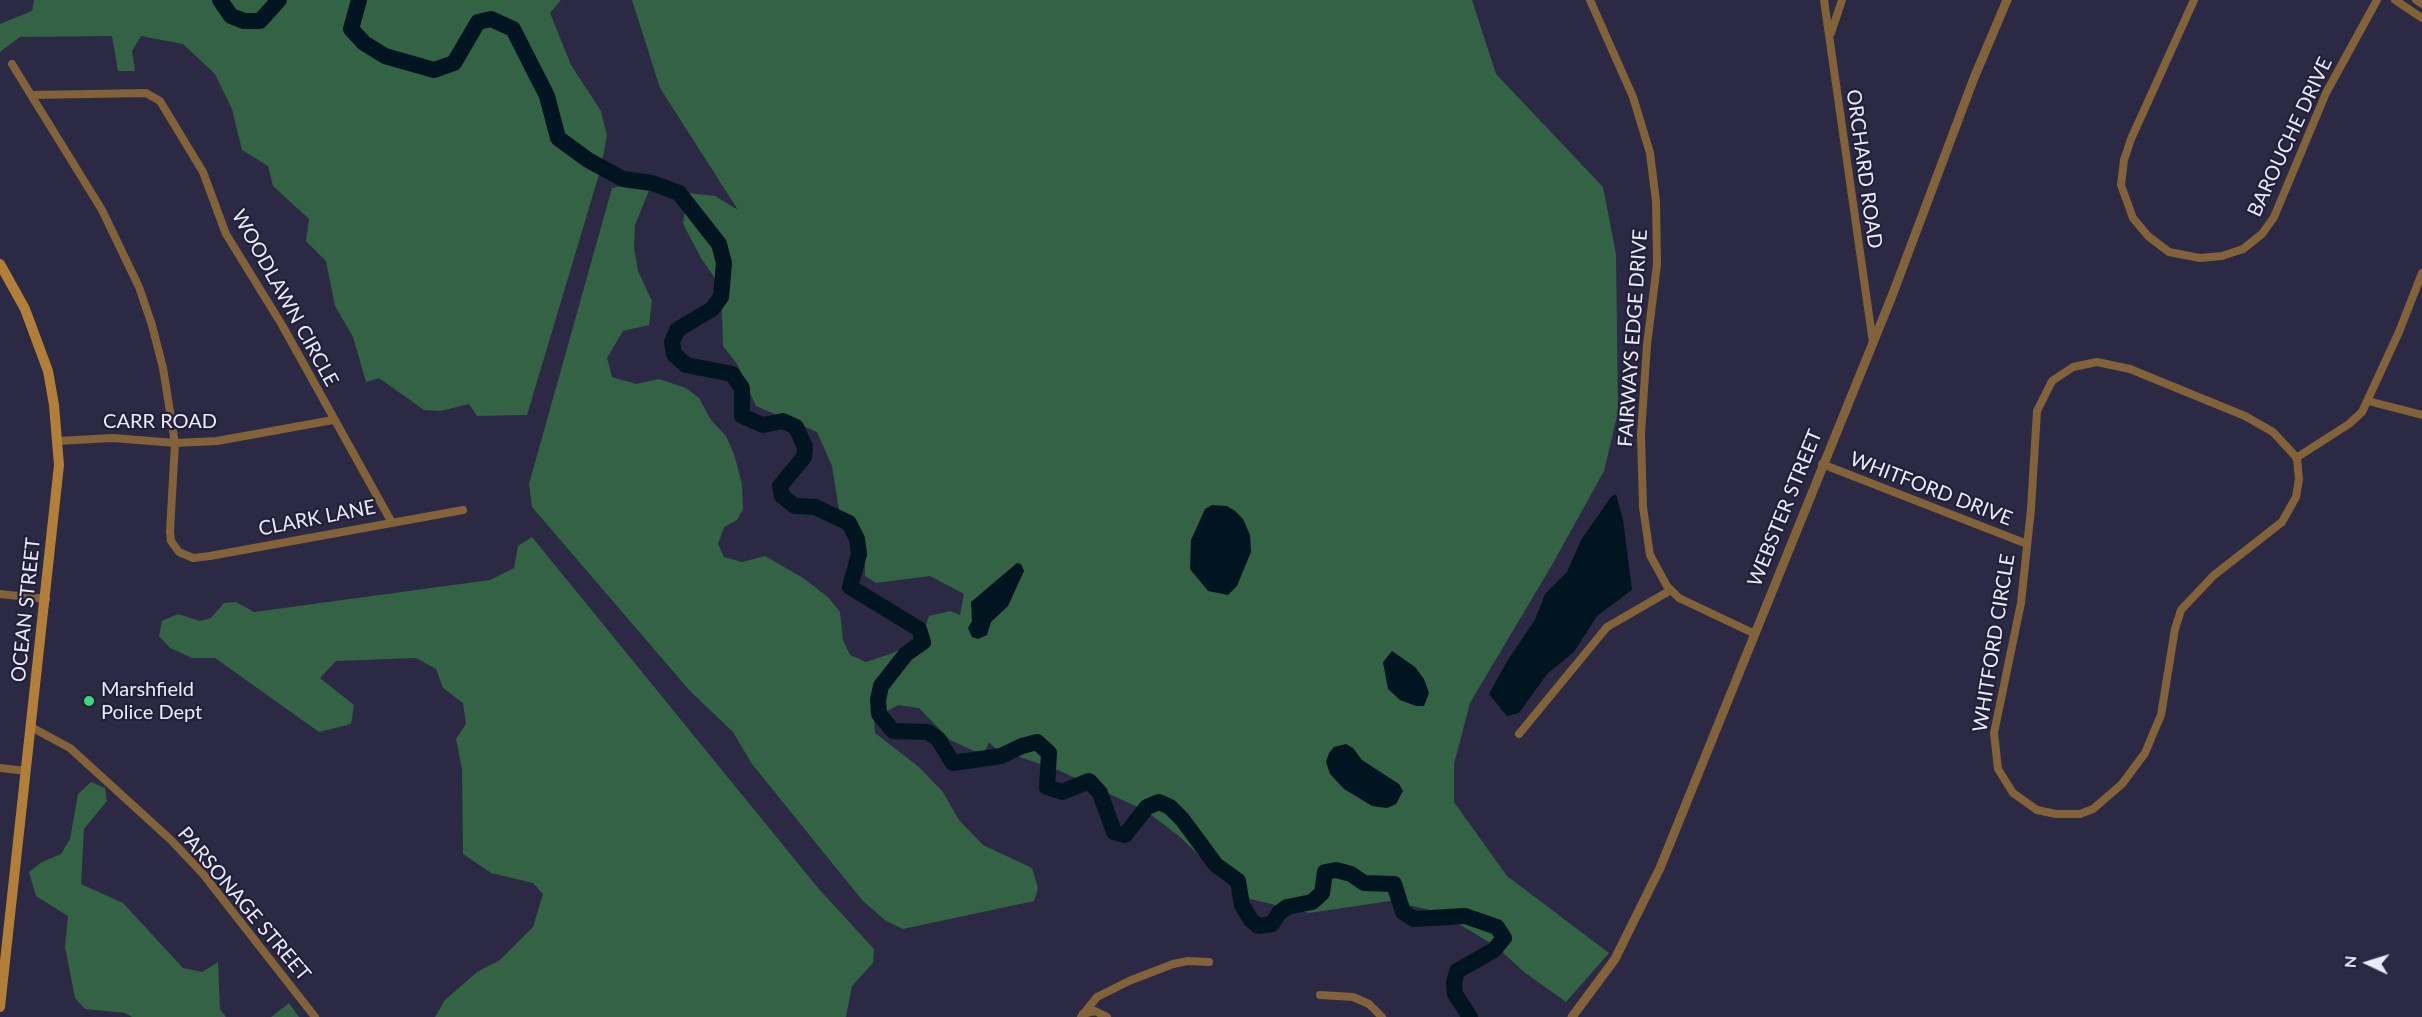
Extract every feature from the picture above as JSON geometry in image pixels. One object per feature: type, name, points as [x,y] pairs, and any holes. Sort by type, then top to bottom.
[{"type":"main road","name":"OCEAN STREET","points":[[0,264],[26,309],[52,387],[57,441],[58,494],[0,1007]]},
{"type":"street","name":"FAIRWAYS EDGE DRIVE","points":[[1590,0],[1633,98],[1650,153],[1654,176],[1658,241],[1646,355],[1641,434],[1646,534],[1650,555],[1671,591],[1694,607],[1754,633]]},
{"type":"street","name":"ORCHARD ROAD","points":[[1824,0],[1873,343]]},
{"type":"street","points":[[1830,38],[1842,0]]},
{"type":"street","name":"WEBSTER STREET","points":[[1572,1017],[1609,968],[1641,910],[1873,343],[1922,220],[1974,78],[2007,0]]},
{"type":"street","name":"BAROUCHE DRIVE","points":[[2194,0],[2131,139],[2124,160],[2121,185],[2133,218],[2148,237],[2169,252],[2200,258],[2222,256],[2242,249],[2262,234],[2274,218],[2326,93],[2377,0]]},
{"type":"street","points":[[2395,0],[2422,18]]},
{"type":"street","points":[[2416,0],[2422,4]]},
{"type":"street","points":[[12,64],[102,210],[139,287],[163,368],[175,443]]},
{"type":"street","name":"WOODLAWN CIRCLE","points":[[31,95],[146,93],[160,101],[203,172],[226,234],[282,325],[391,521]]},
{"type":"street","points":[[2296,458],[2349,424],[2368,401],[2422,273]]},
{"type":"street","name":"WHITFORD CIRCLE","points":[[2097,362],[2130,369],[2246,417],[2283,440],[2296,458],[2299,479],[2295,496],[2282,522],[2213,576],[2181,610],[2175,628],[2161,715],[2145,753],[2108,799],[2080,814],[2056,814],[2024,803],[2004,782],[1994,750],[1998,712],[2021,603],[2028,544],[2037,411],[2052,381],[2073,367],[2097,362]]},
{"type":"street","points":[[2368,401],[2422,415]]},
{"type":"street","name":"CARR ROAD","points":[[57,441],[113,438],[175,443],[217,441],[333,420]]},
{"type":"street","name":"CLARK LANE","points":[[175,443],[171,541],[178,552],[193,558],[463,510]]},
{"type":"street","name":"WHITFORD DRIVE","points":[[1822,464],[2028,544]]},
{"type":"street","points":[[1519,734],[1607,627],[1671,591]]},
{"type":"street","points":[[0,594],[46,599]]},
{"type":"street","name":"PARSONAGE STREET","points":[[31,727],[70,748],[171,840],[209,881],[315,1017]]},
{"type":"street","points":[[0,768],[26,771]]},
{"type":"street","points":[[1082,1015],[1097,997],[1129,981],[1173,964],[1209,962]]},
{"type":"street","points":[[1320,995],[1353,997],[1369,1004],[1382,1017]]},
{"type":"street","points":[[1082,1015],[1095,1011],[1107,1017]]},
{"type":"green space","points":[[34,0],[561,0],[550,13],[571,65],[601,111],[607,136],[600,171],[527,415],[477,416],[469,404],[440,411],[424,410],[379,378],[366,382],[353,337],[335,306],[326,261],[306,241],[309,219],[273,186],[268,166],[242,150],[232,109],[215,74],[183,44],[141,36],[132,51],[135,71],[118,71],[112,36],[20,37],[0,52],[0,24],[32,11]]},
{"type":"green space","points":[[632,0],[1472,0],[1496,74],[1603,187],[1616,254],[1618,412],[1604,471],[1552,565],[1470,703],[1454,764],[1454,802],[1507,876],[1609,953],[1566,1002],[1524,972],[1497,947],[1439,912],[1390,901],[1309,913],[1246,898],[1180,837],[1146,811],[1058,770],[996,749],[989,742],[984,754],[974,751],[950,740],[919,708],[898,705],[874,719],[875,733],[919,767],[943,792],[959,820],[983,845],[1032,868],[1038,888],[1034,901],[903,929],[886,921],[862,900],[752,764],[733,732],[690,691],[532,507],[529,484],[612,188],[632,184],[650,188],[635,225],[634,247],[638,271],[652,301],[649,325],[623,331],[607,358],[612,377],[636,384],[659,379],[686,388],[699,398],[711,420],[726,436],[734,454],[742,484],[743,509],[737,520],[724,527],[718,544],[724,557],[742,562],[765,556],[803,578],[828,597],[840,612],[843,640],[850,655],[866,662],[893,653],[921,639],[929,616],[950,611],[960,615],[964,594],[930,576],[876,583],[865,576],[865,543],[839,510],[832,466],[817,432],[756,406],[737,364],[723,346],[721,287],[701,258],[683,224],[688,193],[715,196],[738,210],[660,88]]},
{"type":"green space","points":[[532,537],[818,888],[874,949],[873,963],[852,986],[846,1017],[435,1017],[445,1000],[477,972],[500,960],[533,927],[543,894],[533,883],[491,873],[463,854],[462,769],[456,739],[466,724],[463,703],[443,688],[436,669],[416,658],[336,661],[320,678],[354,705],[351,724],[319,732],[215,658],[192,658],[170,648],[159,636],[162,621],[178,614],[200,621],[211,618],[224,603],[236,602],[254,612],[490,580],[514,568],[518,546]]},
{"type":"green space","points":[[91,782],[105,788],[107,801],[84,829],[81,884],[123,903],[183,968],[202,972],[218,962],[220,1009],[226,1017],[132,1017],[125,1013],[85,1009],[75,998],[65,947],[68,916],[36,896],[29,872],[42,862],[61,854],[70,839],[78,794]]},
{"type":"green space","points":[[289,1003],[299,1017],[271,1017]]},
{"type":"water","points":[[1616,494],[1623,520],[1632,590],[1597,616],[1574,652],[1547,674],[1519,713],[1507,716],[1489,694],[1509,658],[1535,620],[1545,594],[1567,572],[1581,540],[1611,497]]},
{"type":"water","points":[[1212,505],[1227,506],[1235,511],[1243,519],[1250,535],[1251,552],[1237,586],[1228,595],[1208,591],[1190,569],[1191,540],[1205,509]]},
{"type":"water","points":[[1017,563],[1021,564],[1024,571],[1008,606],[991,622],[987,635],[978,639],[972,637],[968,628],[972,621],[971,602]]},
{"type":"water","points":[[1392,651],[1415,667],[1424,679],[1429,693],[1424,706],[1416,706],[1400,700],[1388,689],[1383,662]]},
{"type":"water","points":[[1346,744],[1353,748],[1362,760],[1399,784],[1403,791],[1396,804],[1387,808],[1372,806],[1344,789],[1330,774],[1326,762],[1329,753],[1334,747]]},
{"type":"waterway","points":[[220,0],[231,16],[244,21],[260,21],[279,0]]},
{"type":"waterway","points":[[359,0],[351,29],[364,43],[385,56],[434,70],[454,63],[478,22],[491,19],[513,29],[547,96],[558,138],[588,160],[623,179],[652,183],[679,193],[719,244],[724,263],[721,297],[712,309],[677,330],[672,342],[674,354],[686,365],[732,374],[742,388],[742,416],[763,425],[783,421],[796,427],[805,447],[804,457],[780,486],[782,496],[795,506],[815,507],[849,523],[857,539],[859,554],[850,587],[919,629],[923,642],[906,654],[881,686],[878,700],[879,714],[893,731],[928,732],[938,739],[953,763],[1001,756],[1037,742],[1049,753],[1047,787],[1062,792],[1089,781],[1100,793],[1114,832],[1125,835],[1147,807],[1159,802],[1170,807],[1182,819],[1216,865],[1238,881],[1242,905],[1251,920],[1258,926],[1272,924],[1279,913],[1287,907],[1312,902],[1322,893],[1325,872],[1336,870],[1351,874],[1364,883],[1394,884],[1403,912],[1414,919],[1465,916],[1497,927],[1504,938],[1494,950],[1457,971],[1454,983],[1455,994],[1470,1017]]},
{"type":"place","name":"Marshfield Police Dept","points":[[89,701]]}]
